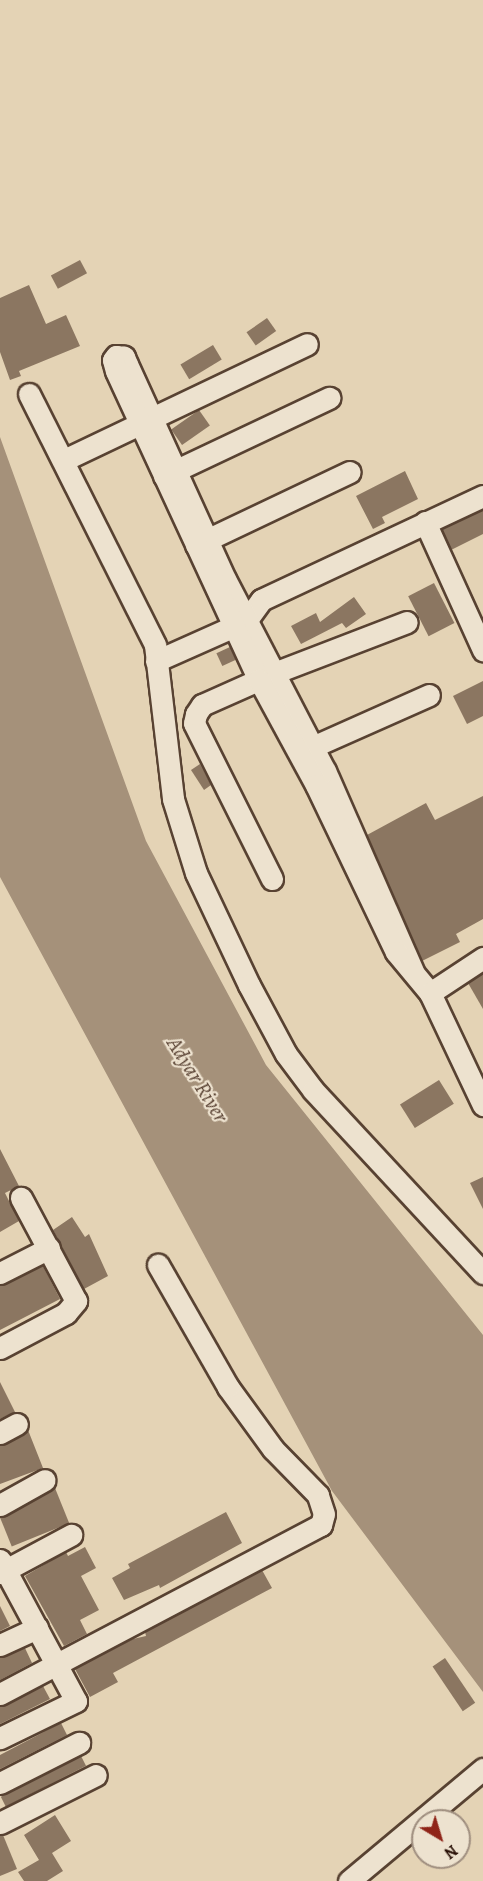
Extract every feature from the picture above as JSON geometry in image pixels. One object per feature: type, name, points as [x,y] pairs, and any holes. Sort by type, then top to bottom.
[{"type":"street","points":[[64,460],[307,344]]},
{"type":"street","points":[[29,394],[146,624],[156,661],[173,799],[196,873],[249,985],[286,1054],[313,1090],[483,1273]]},
{"type":"street","points":[[170,474],[329,398]]},
{"type":"street","points":[[146,422],[240,624],[304,750],[316,785],[353,856],[396,952],[430,993],[475,1065],[483,1105]]},
{"type":"street","points":[[202,543],[350,472]]},
{"type":"street","points":[[156,661],[240,624],[261,600],[483,496]]},
{"type":"street","points":[[425,522],[480,637]]},
{"type":"street","points":[[272,879],[194,723],[202,705],[266,676],[407,622]]},
{"type":"street","points":[[304,750],[429,695]]},
{"type":"street","points":[[430,993],[483,958]]},
{"type":"street","points":[[0,1348],[66,1313],[75,1304],[49,1248],[21,1198]]},
{"type":"street","points":[[0,1273],[49,1248]]},
{"type":"street","points":[[0,1694],[59,1665],[321,1525],[324,1514],[318,1495],[273,1449],[222,1378],[158,1265]]},
{"type":"street","points":[[0,1505],[45,1480]]},
{"type":"street","points":[[0,1738],[76,1701],[59,1665],[2,1568],[71,1534]]},
{"type":"street","points":[[0,1645],[37,1628]]},
{"type":"street","points":[[0,1783],[79,1743]]},
{"type":"street","points":[[350,1881],[483,1769]]},
{"type":"street","points":[[0,1823],[96,1774]]},
{"type":"water","name":"Adyar River","points":[[0,437],[146,841],[266,1065],[483,1335],[483,1692],[332,1491],[0,877]]},
{"type":"building","points":[[80,260],[87,273],[58,289],[51,275]]},
{"type":"building","points":[[29,285],[46,324],[66,315],[80,346],[19,371],[21,376],[10,380],[0,352],[0,298]]},
{"type":"building","points":[[267,318],[276,331],[256,345],[247,332]]},
{"type":"building","points":[[213,345],[222,360],[189,379],[180,365]]},
{"type":"building","points":[[199,410],[210,426],[182,445],[171,430]]},
{"type":"building","points":[[405,471],[418,499],[382,517],[385,523],[373,529],[356,496]]},
{"type":"building","points":[[483,510],[483,534],[451,550],[442,529]]},
{"type":"building","points":[[434,583],[454,623],[429,636],[408,596]]},
{"type":"building","points":[[354,597],[366,614],[346,628],[342,623],[301,644],[291,626],[316,613],[320,622]]},
{"type":"building","points":[[230,647],[236,660],[222,666],[216,653]]},
{"type":"building","points":[[483,681],[483,716],[467,724],[453,696]]},
{"type":"building","points":[[200,764],[211,785],[204,790],[191,770]]},
{"type":"building","points":[[483,796],[483,919],[456,934],[460,942],[422,961],[367,835],[426,803],[435,820]]},
{"type":"building","points":[[483,973],[483,1009],[468,983]]},
{"type":"building","points":[[439,1080],[454,1104],[415,1128],[400,1104]]},
{"type":"building","points":[[0,1149],[19,1186],[5,1193],[19,1221],[0,1232]]},
{"type":"building","points":[[483,1177],[483,1209],[470,1183]]},
{"type":"building","points":[[72,1217],[85,1237],[89,1234],[108,1276],[84,1289],[53,1230]]},
{"type":"building","points":[[43,1266],[60,1299],[0,1330],[0,1286]]},
{"type":"building","points":[[0,1382],[15,1412],[0,1419]]},
{"type":"building","points":[[28,1430],[43,1468],[0,1484],[0,1446]]},
{"type":"building","points":[[55,1488],[69,1523],[12,1546],[0,1517],[0,1510]]},
{"type":"building","points":[[226,1512],[242,1543],[160,1588],[159,1585],[124,1600],[112,1578],[130,1568],[128,1564]]},
{"type":"building","points":[[85,1547],[96,1568],[81,1576],[99,1610],[80,1620],[87,1634],[64,1646],[25,1576],[66,1552],[68,1556]]},
{"type":"building","points":[[262,1570],[272,1588],[113,1673],[118,1682],[90,1697],[75,1669],[133,1639],[146,1636],[145,1632]]},
{"type":"building","points":[[0,1606],[10,1626],[0,1631]]},
{"type":"building","points":[[25,1648],[32,1663],[0,1680],[0,1658]]},
{"type":"building","points":[[445,1658],[475,1703],[463,1711],[433,1666]]},
{"type":"building","points":[[43,1686],[50,1699],[0,1724],[0,1707]]},
{"type":"building","points":[[61,1723],[67,1735],[0,1769],[0,1755]]},
{"type":"building","points":[[81,1756],[86,1766],[6,1807],[1,1797]]},
{"type":"building","points":[[55,1815],[71,1841],[52,1853],[63,1871],[47,1881],[24,1881],[18,1872],[39,1860],[24,1835]]},
{"type":"building","points":[[3,1835],[17,1869],[0,1876],[0,1836]]}]
